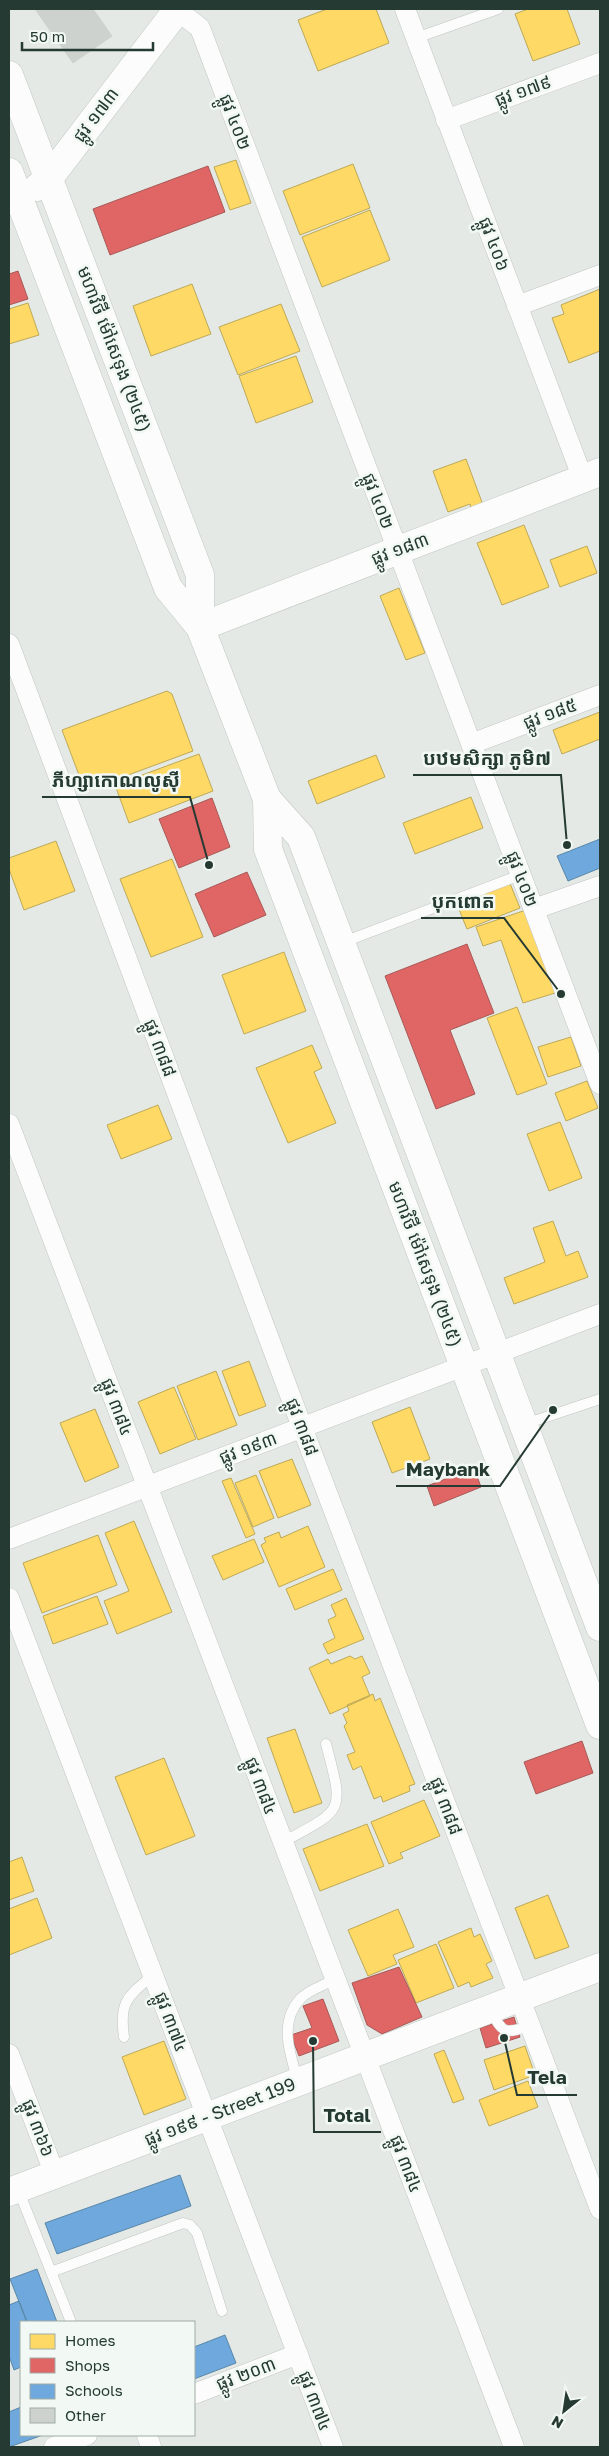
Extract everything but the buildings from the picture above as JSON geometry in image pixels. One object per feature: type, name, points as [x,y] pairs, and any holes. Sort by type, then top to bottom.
[{"type":"main road","name":"ផ្លូវ ១៧៣","points":[[15,210],[49,178],[177,10]]},
{"type":"main road","name":"មហាវិថី ម៉ៅសេទុង (២៤៥)","points":[[9,75],[200,575],[200,627]]},
{"type":"main road","name":"មហាវិថី ម៉ៅសេទុង (២៤៥)","points":[[9,172],[15,210],[86,375],[168,588],[200,627],[267,799],[268,849],[600,1725]]},
{"type":"main road","points":[[86,375],[119,362]]},
{"type":"main road","name":"ផ្លូវ ១៨៣","points":[[200,627],[591,475]]},
{"type":"main road","name":"មហាវិថី ម៉ៅសេទុង (២៤៥)","points":[[267,799],[301,837],[600,1627]]},
{"type":"main road","name":"ផ្លូវ ១៩៩ - Street 199","points":[[13,2190],[600,1966]]},
{"type":"street","name":"ផ្លូវ ៤០៦","points":[[405,9],[518,306],[591,475]]},
{"type":"street","name":"ផ្លូវ ៤០២","points":[[177,10],[200,28],[600,1084]]},
{"type":"street","name":"ផ្លូវ ១៧៩","points":[[446,120],[600,63]]},
{"type":"street","points":[[518,306],[600,275]]},
{"type":"street","name":"ផ្លូវ ៣៨៨","points":[[9,644],[302,1427],[600,2209]]},
{"type":"street","name":"ផ្លូវ ១៨៥","points":[[471,744],[600,695]]},
{"type":"street","points":[[534,910],[600,886]]},
{"type":"street","name":"ផ្លូវ ៣៨៤","points":[[9,1124],[514,2447]]},
{"type":"street","name":"ផ្លូវ ១៩៣","points":[[9,1539],[600,1314]]},
{"type":"street","name":"ផ្លូវ ៣៧៤","points":[[9,1598],[333,2447]]},
{"type":"street","name":"ផ្លូវ ៣៦៦","points":[[9,2054],[56,2174]]},
{"type":"street","name":"ផ្លូវ ២០៣","points":[[195,2394],[298,2354]]},
{"type":"street","points":[[54,2447],[84,2436]]},
{"type":"lane","points":[[416,38],[498,9]]},
{"type":"lane","points":[[340,944],[520,875]]},
{"type":"lane","points":[[524,1425],[600,1399]]},
{"type":"lane","points":[[283,1842],[329,1817],[337,1802],[338,1790],[326,1744]]},
{"type":"lane","points":[[124,2037],[121,2020],[124,2004],[153,1975]]},
{"type":"lane","points":[[298,2082],[288,2048],[286,2027],[301,1998],[335,1979]]},
{"type":"lane","points":[[489,2009],[499,2028],[504,2031],[510,2032],[530,2026]]},
{"type":"lane","points":[[13,2190],[51,2272],[71,2321]]},
{"type":"lane","points":[[51,2272],[183,2223],[190,2225],[197,2233],[222,2311]]},
{"type":"place","name":"បឋមសិក្សា ភូមិ៧","points":[[567,845]]},
{"type":"place","name":"ភីហ្សាកោណលូស៊ី","points":[[209,865]]},
{"type":"place","name":"បុកពោត","points":[[561,994]]},
{"type":"place","name":"Maybank","points":[[553,1410]]},
{"type":"place","name":"Tela","points":[[504,2038]]},
{"type":"place","name":"Total","points":[[313,2041]]}]
